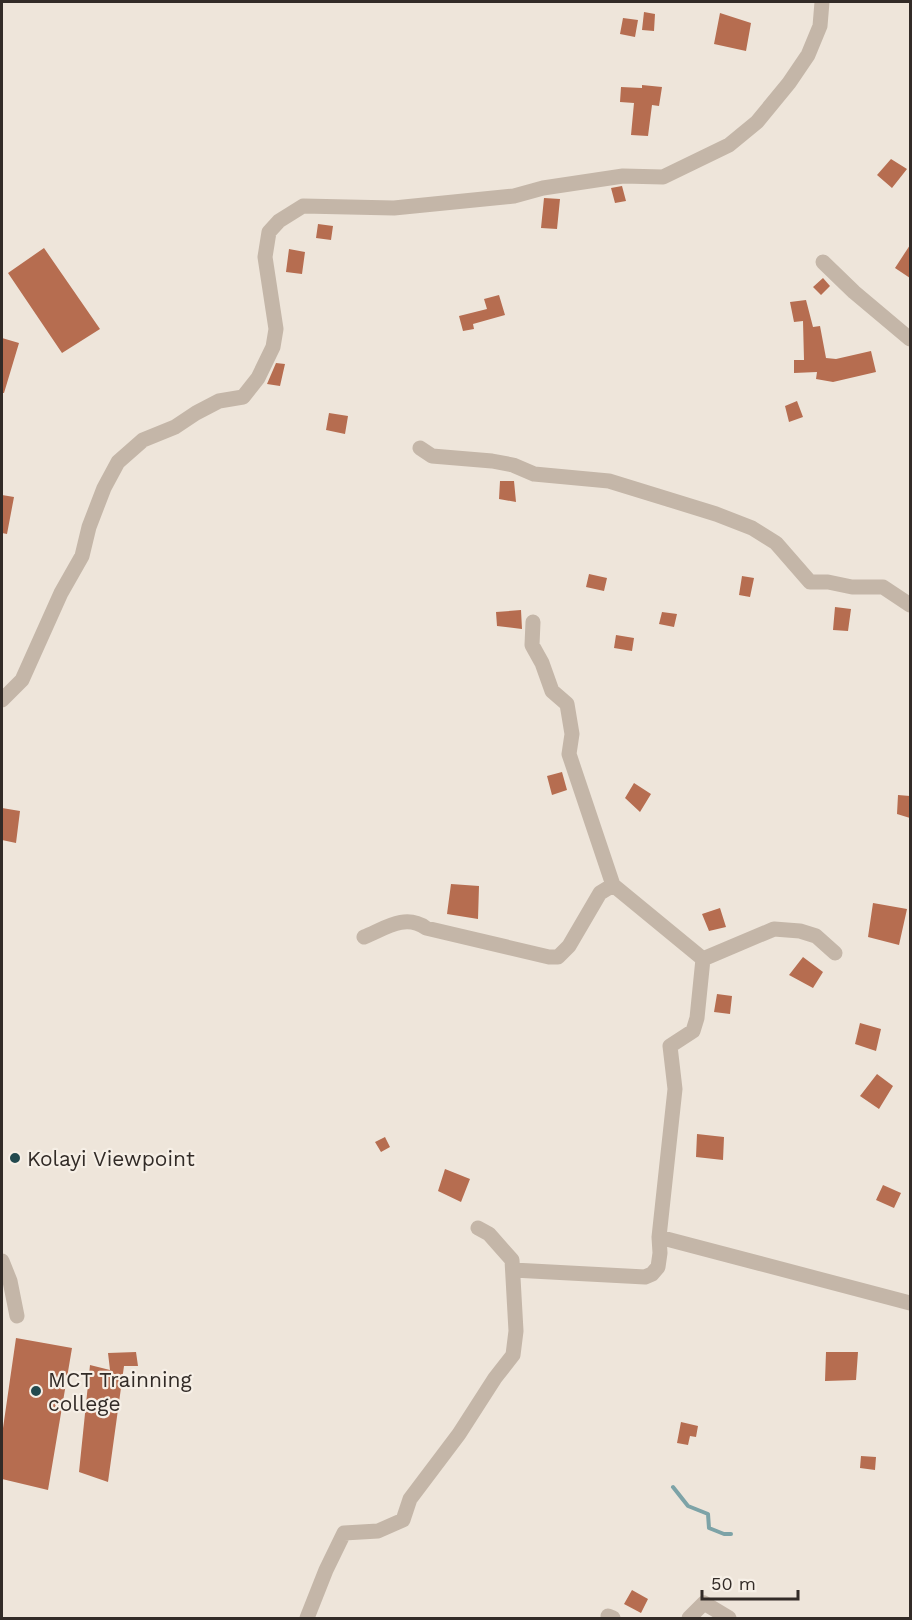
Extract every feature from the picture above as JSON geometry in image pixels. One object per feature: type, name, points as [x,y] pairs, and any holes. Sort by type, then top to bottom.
[{"type":"street","points":[[2,700],[22,680],[61,593],[82,556],[88,527],[104,488],[118,462],[143,440],[175,428],[196,413],[219,401],[243,397],[258,378],[273,347],[276,329],[265,257],[269,232],[279,221],[303,206],[394,208],[514,196],[543,188],[622,176],[663,177],[729,145],[757,122],[789,83],[808,55],[820,26],[822,2]]},
{"type":"street","points":[[823,262],[854,292],[910,339]]},
{"type":"street","points":[[420,448],[432,456],[492,461],[513,465],[534,474],[609,481],[716,514],[752,528],[776,543],[810,582],[828,582],[852,587],[883,587],[910,605]]},
{"type":"street","points":[[533,622],[532,645],[542,663],[552,691],[567,704],[572,734],[569,754],[614,885],[703,959]]},
{"type":"street","points":[[364,937],[409,921],[426,928],[549,957],[558,957],[569,946],[600,893],[614,885]]},
{"type":"street","points":[[703,959],[774,929],[800,931],[816,936],[835,953]]},
{"type":"street","points":[[513,1270],[645,1277],[652,1274],[658,1267],[659,1237],[675,1089],[670,1046],[693,1030],[697,1018],[703,959]]},
{"type":"street","points":[[307,1618],[344,1533],[378,1531],[403,1520],[410,1499],[459,1434],[495,1378],[513,1355],[516,1331],[512,1260],[489,1234],[478,1228]]},
{"type":"street","points":[[659,1237],[910,1303]]},
{"type":"street","points":[[2,1261],[10,1281],[17,1316]]},
{"type":"street","points":[[689,1618],[704,1603],[729,1618]]},
{"type":"building","points":[[644,12],[655,14],[654,31],[642,30]]},
{"type":"building","points":[[720,13],[751,23],[746,51],[714,44]]},
{"type":"building","points":[[623,18],[638,20],[635,37],[620,34]]},
{"type":"building","points":[[642,85],[662,87],[659,106],[652,105],[648,136],[631,135],[634,103],[620,102],[621,87],[642,88]]},
{"type":"building","points":[[891,159],[907,169],[892,188],[877,175]]},
{"type":"building","points":[[622,186],[626,201],[615,203],[611,188]]},
{"type":"building","points":[[544,198],[560,199],[557,229],[541,228]]},
{"type":"building","points":[[318,224],[333,226],[331,240],[316,238]]},
{"type":"building","points":[[910,245],[910,278],[895,268]]},
{"type":"building","points":[[44,248],[100,329],[62,353],[8,273]]},
{"type":"building","points":[[289,249],[305,252],[302,274],[286,272]]},
{"type":"building","points":[[823,278],[830,286],[821,295],[813,287]]},
{"type":"building","points":[[499,295],[505,315],[473,324],[474,329],[463,331],[459,316],[487,309],[484,299]]},
{"type":"building","points":[[806,300],[813,327],[820,326],[826,358],[836,359],[871,351],[876,372],[833,382],[816,379],[817,372],[794,373],[794,360],[804,360],[803,321],[794,322],[790,302]]},
{"type":"building","points":[[2,338],[19,343],[4,393],[2,393]]},
{"type":"building","points":[[276,363],[285,364],[280,386],[267,384]]},
{"type":"building","points":[[797,401],[803,417],[789,422],[785,406]]},
{"type":"building","points":[[329,413],[348,416],[345,434],[326,430]]},
{"type":"building","points":[[500,481],[514,481],[516,502],[499,499]]},
{"type":"building","points":[[2,495],[14,497],[7,534],[2,533]]},
{"type":"building","points":[[589,574],[607,578],[604,591],[586,587]]},
{"type":"building","points":[[742,576],[754,578],[750,597],[739,595]]},
{"type":"building","points":[[835,607],[851,609],[848,631],[833,630]]},
{"type":"building","points":[[521,610],[522,629],[497,626],[496,612]]},
{"type":"building","points":[[662,612],[677,614],[674,627],[659,624]]},
{"type":"building","points":[[616,635],[634,638],[632,651],[614,648]]},
{"type":"building","points":[[562,772],[567,790],[552,795],[547,776]]},
{"type":"building","points":[[634,783],[651,794],[640,812],[625,798]]},
{"type":"building","points":[[898,795],[910,796],[910,818],[897,814]]},
{"type":"building","points":[[2,808],[20,811],[16,843],[2,840]]},
{"type":"building","points":[[451,884],[479,886],[478,919],[447,914]]},
{"type":"building","points":[[873,903],[907,909],[899,945],[868,937]]},
{"type":"building","points":[[720,908],[726,927],[709,931],[702,914]]},
{"type":"building","points":[[803,957],[823,972],[813,988],[789,975]]},
{"type":"building","points":[[717,994],[732,996],[730,1014],[714,1012]]},
{"type":"building","points":[[860,1023],[881,1029],[876,1051],[855,1044]]},
{"type":"building","points":[[877,1074],[893,1086],[879,1109],[860,1096]]},
{"type":"building","points":[[697,1134],[724,1137],[723,1160],[696,1157]]},
{"type":"building","points":[[385,1137],[390,1147],[381,1152],[375,1142]]},
{"type":"building","points":[[445,1169],[470,1179],[461,1202],[438,1191]]},
{"type":"building","points":[[883,1185],[901,1193],[894,1208],[876,1200]]},
{"type":"building","name":"MCT Trainning college","points":[[16,1338],[72,1348],[48,1490],[2,1479],[2,1435]]},
{"type":"building","points":[[136,1352],[138,1366],[124,1366],[108,1482],[79,1472],[90,1365],[110,1370],[108,1353]]},
{"type":"building","points":[[826,1352],[858,1352],[856,1380],[825,1381]]},
{"type":"building","points":[[681,1422],[698,1426],[696,1437],[690,1436],[688,1445],[677,1443]]},
{"type":"building","points":[[861,1456],[876,1457],[875,1470],[860,1468]]},
{"type":"building","points":[[632,1590],[648,1599],[641,1613],[624,1604]]},
{"type":"waterway","points":[[673,1487],[688,1506],[708,1514],[709,1528],[724,1534],[731,1534]]},
{"type":"place","name":"Kolayi Viewpoint","points":[[15,1158]]},
{"type":"place","name":"MCT Trainning college","points":[[36,1391]]}]
